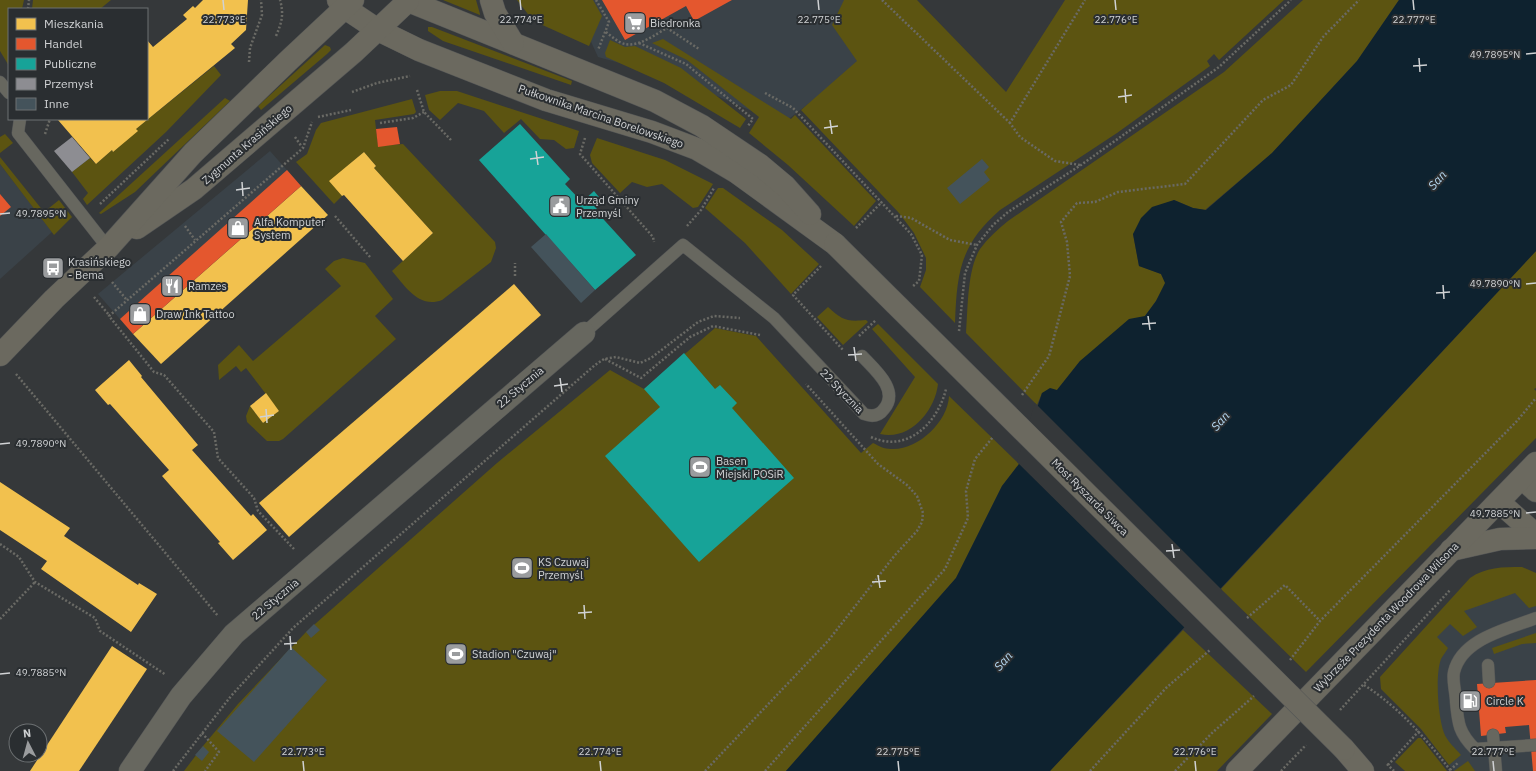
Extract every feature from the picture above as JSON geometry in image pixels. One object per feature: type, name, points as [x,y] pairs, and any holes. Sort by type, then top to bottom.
[{"type":"main road","points":[[408,0],[655,101],[733,146],[785,186],[843,238]]},
{"type":"main road","name":"Zygmunta Krasińskiego","points":[[108,248],[194,189],[378,30],[408,0]]},
{"type":"main road","points":[[491,0],[495,13],[513,43]]},
{"type":"main road","name":"Zygmunta Krasińskiego","points":[[2,350],[108,248],[193,153],[288,61],[345,3]]},
{"type":"main road","name":"Pułkownika Marcina Borelowskiego","points":[[345,3],[378,30],[419,50],[546,100],[652,132],[697,149],[843,238]]},
{"type":"main road","name":"Most Ryszarda Siwca","points":[[843,238],[1344,749],[1363,771]]},
{"type":"main road","name":"Wybrzeże Prezydenta Woodrowa Wilsona","points":[[1237,771],[1499,502],[1531,477]]},
{"type":"main road","points":[[1499,502],[1536,535]]},
{"type":"main road","points":[[1452,550],[1500,539],[1536,538]]},
{"type":"street","name":"22 Stycznia","points":[[130,771],[181,696],[234,634],[584,333]]},
{"type":"lane","points":[[0,82],[8,91]]},
{"type":"lane","points":[[20,120],[18,133],[108,248]]},
{"type":"lane","name":"22 Stycznia","points":[[584,333],[683,245],[774,318],[864,414],[870,416],[878,415],[887,405],[889,397],[888,389],[886,383],[862,356]]},
{"type":"lane","points":[[1536,618],[1483,639],[1467,650],[1454,672],[1458,726],[1464,739],[1475,749],[1536,745]]},
{"type":"lane","points":[[1488,665],[1489,682]]},
{"type":"lane","points":[[1494,735],[1496,771]]},
{"type":"path","points":[[246,65],[250,60],[250,48],[262,16],[261,0]]},
{"type":"path","points":[[280,0],[283,10],[283,21]]},
{"type":"path","points":[[595,56],[609,22],[596,0]]},
{"type":"path","points":[[882,0],[1010,123],[1020,137],[1055,161],[1080,165]]},
{"type":"path","points":[[1010,123],[1085,0]]},
{"type":"path","points":[[895,216],[911,218],[950,240],[977,245],[993,225],[1008,212],[1080,165],[1220,66],[1291,0]]},
{"type":"path","points":[[1018,401],[1049,356],[1070,276],[1067,242],[1061,222],[1077,203],[1095,202],[1118,192],[1185,184],[1264,100],[1291,85],[1324,37],[1359,0]]},
{"type":"path","points":[[606,32],[625,44],[639,42],[667,28],[699,49]]},
{"type":"path","points":[[639,42],[686,64],[741,109],[753,119],[746,130]]},
{"type":"path","points":[[352,92],[377,83],[410,76]]},
{"type":"path","points":[[416,90],[424,112],[451,140]]},
{"type":"path","points":[[765,93],[793,108],[911,234],[922,255]]},
{"type":"path","points":[[109,316],[126,299],[303,148],[314,118],[351,110]]},
{"type":"path","points":[[380,124],[414,118],[424,112]]},
{"type":"path","points":[[292,133],[303,148]]},
{"type":"path","points":[[84,218],[174,134]]},
{"type":"path","points":[[585,136],[580,154],[653,237],[654,245]]},
{"type":"path","points":[[686,228],[701,210],[714,186]]},
{"type":"path","points":[[843,238],[882,202]]},
{"type":"path","points":[[335,216],[370,257]]},
{"type":"path","points":[[182,223],[195,240]]},
{"type":"path","points":[[515,263],[515,276]]},
{"type":"path","points":[[824,263],[793,295],[843,351],[847,347]]},
{"type":"path","points":[[112,282],[126,299]]},
{"type":"path","points":[[94,297],[154,372],[164,375],[214,432],[218,458],[254,498],[258,511],[297,552]]},
{"type":"path","points":[[173,771],[232,696],[293,628],[595,365],[604,359],[616,357],[640,363],[651,358],[687,330],[708,318],[718,316],[747,320]]},
{"type":"path","points":[[604,359],[641,378],[690,337],[713,326],[760,334]]},
{"type":"path","points":[[856,338],[866,329]]},
{"type":"path","points":[[2,350],[18,378],[234,634]]},
{"type":"path","points":[[1243,621],[1285,585],[1320,622],[1517,421],[1536,398]]},
{"type":"path","points":[[705,771],[828,641],[896,555],[917,531],[922,522],[923,513],[918,496],[907,485],[878,464],[832,414]]},
{"type":"path","points":[[765,771],[945,570],[968,518],[966,492],[976,459],[996,433]]},
{"type":"path","points":[[0,544],[19,557],[35,582],[95,618],[100,631],[168,676]]},
{"type":"path","points":[[0,619],[35,582]]},
{"type":"path","points":[[1451,771],[1419,732],[1382,697],[1364,685],[1452,588]]},
{"type":"path","points":[[1090,771],[1166,688],[1214,647]]},
{"type":"path","points":[[1394,771],[1388,765],[1419,732]]},
{"type":"path","points":[[1174,771],[1212,733]]},
{"type":"path","points":[[202,734],[219,752],[205,771]]},
{"type":"shaded area","points":[[0,0],[24,0],[22,8],[8,8],[8,64],[0,51]]},
{"type":"shaded area","points":[[33,0],[111,0],[101,8],[32,8]]},
{"type":"shaded area","points":[[443,0],[476,0],[480,15]]},
{"type":"shaded area","points":[[517,0],[593,0],[602,16],[589,46],[538,23],[531,18]]},
{"type":"shaded area","name":"Biedronka","points":[[572,0],[865,0],[863,62],[782,124],[675,78],[598,57]]},
{"type":"shaded area","points":[[844,0],[917,0],[1006,92],[1065,0],[1284,0],[1219,60],[1214,54],[1207,61],[1210,66],[1117,133],[1000,210],[976,235],[963,260],[957,289],[955,323],[920,287],[926,270],[926,258],[914,233],[899,213],[801,110],[857,61],[832,25]]},
{"type":"shaded area","points":[[1303,0],[1399,0],[1357,61],[1272,153],[1205,210],[1193,208],[1174,200],[1133,234],[1139,266],[1161,274],[1166,283],[1156,301],[1145,316],[1080,361],[1057,390],[1042,393],[1037,405],[966,333],[970,278],[980,249],[993,234],[1008,221],[1224,72]]},
{"type":"shaded area","points":[[428,27],[432,27],[572,81],[571,85],[443,41],[428,31]]},
{"type":"shaded area","points":[[663,39],[791,119],[795,115],[876,201],[854,226],[788,165],[749,133],[759,117],[687,60],[652,43]]},
{"type":"shaded area","points":[[610,40],[625,47],[635,46],[681,68],[746,119],[740,128],[664,83],[606,57],[605,53]]},
{"type":"shaded area","points":[[325,45],[330,47],[331,50],[261,110],[258,106]]},
{"type":"shaded area","points":[[214,66],[221,75],[166,132],[87,205],[83,199],[88,193],[72,172],[90,158],[96,164],[112,150],[113,152],[148,119]]},
{"type":"shaded area","points":[[440,91],[457,91],[579,131],[574,148],[566,149],[554,140],[540,139],[521,119],[504,133],[484,111],[458,103],[440,120],[429,110],[425,95]]},
{"type":"shaded area","points":[[225,98],[230,101],[135,192],[101,214],[99,213]]},
{"type":"shaded area","points":[[412,99],[416,112],[414,114],[375,120],[378,146],[403,144],[495,242],[496,248],[491,262],[442,300],[434,302],[420,299],[413,294],[392,271],[433,233],[374,168],[376,166],[364,152],[330,181],[342,196],[334,204],[296,162],[307,154],[316,130],[321,123]]},
{"type":"shaded area","points":[[5,134],[13,143],[0,153],[0,137]]},
{"type":"shaded area","points":[[597,138],[665,160],[713,184],[698,207],[693,208],[662,184],[647,187],[632,182],[620,193],[592,163],[590,155]]},
{"type":"shaded area","points":[[270,151],[301,186],[133,334],[98,294]]},
{"type":"shaded area","points":[[0,157],[44,212],[59,200],[72,217],[54,235],[0,164]]},
{"type":"shaded area","points":[[0,164],[52,232],[0,279]]},
{"type":"shaded area","points":[[718,188],[723,188],[782,230],[819,264],[791,294],[745,243],[705,208]]},
{"type":"shaded area","points":[[1536,251],[1536,388],[1534,389],[1536,391],[1536,438],[1306,672],[1221,589]]},
{"type":"shaded area","points":[[343,258],[365,263],[393,299],[375,316],[396,339],[283,439],[279,441],[267,441],[247,422],[246,416],[250,406],[263,423],[279,411],[246,368],[241,372],[236,366],[219,380],[218,365],[239,345],[253,361],[341,286],[325,269],[334,261]]},
{"type":"shaded area","points":[[828,307],[837,315],[845,319],[854,321],[866,320],[868,322],[843,345],[817,317]]},
{"type":"shaded area","points":[[878,324],[938,384],[932,404],[919,422],[901,433],[891,435],[880,434],[915,377],[872,329]]},
{"type":"shaded area","points":[[715,328],[756,336],[861,453],[873,443],[884,448],[891,449],[911,445],[921,440],[937,425],[943,416],[949,396],[1019,464],[1002,486],[956,578],[786,771],[184,771],[238,704],[306,632],[497,463],[610,370],[644,389]]},
{"type":"shaded area","points":[[1522,567],[1536,573],[1536,606],[1529,608],[1515,593],[1464,611],[1477,627],[1463,636],[1450,624],[1437,637],[1448,648],[1441,659],[1439,666],[1438,696],[1440,717],[1447,739],[1461,755],[1449,765],[1421,729],[1381,689],[1380,677],[1470,578],[1476,574],[1488,570]]},
{"type":"shaded area","name":"Circle K","points":[[1536,587],[1536,771],[1454,771],[1421,729],[1387,672],[1455,603]]},
{"type":"shaded area","points":[[1183,630],[1272,714],[1217,771],[1050,771]]},
{"type":"shaded area","points":[[1536,633],[1536,643],[1522,644],[1494,654],[1492,648]]},
{"type":"shaded area","points":[[1418,738],[1421,738],[1447,771],[1405,771],[1395,762]]},
{"type":"shaded area","points":[[1468,761],[1475,771],[1454,771]]},
{"type":"water","name":"San","points":[[1399,0],[1536,0],[1536,251],[1050,771],[786,771],[956,578],[1002,486],[1019,464],[1042,393],[1050,388],[1057,390],[1080,361],[1129,319],[1145,316],[1156,301],[1165,283],[1161,274],[1139,266],[1133,234],[1141,218],[1152,207],[1174,200],[1193,208],[1206,210],[1272,153],[1357,61]]},
{"type":"pier","points":[[1035,403],[1222,590],[1186,629],[1017,462]]},
{"type":"building: Mieszkania","points":[[203,0],[248,0],[246,30],[231,44],[235,48],[148,119],[148,41],[153,47],[187,19],[183,15],[193,6],[195,8]]},
{"type":"building: Mieszkania","points":[[58,120],[147,120],[136,129],[138,131],[96,164]]},
{"type":"building: Mieszkania","points":[[364,152],[376,166],[374,168],[433,233],[403,261],[344,195],[342,196],[329,181]]},
{"type":"building: Mieszkania","points":[[301,186],[328,215],[161,364],[133,334]]},
{"type":"building: Mieszkania","points":[[514,284],[541,315],[289,537],[259,503]]},
{"type":"building: Mieszkania","points":[[129,360],[142,376],[141,377],[198,445],[192,450],[251,516],[253,514],[267,530],[233,560],[218,543],[220,542],[162,476],[169,470],[110,404],[108,405],[95,390]]},
{"type":"building: Mieszkania","points":[[266,393],[279,411],[263,423],[250,406]]},
{"type":"building: Mieszkania","points":[[0,482],[70,528],[64,536],[138,585],[139,583],[157,594],[131,632],[41,569],[47,561],[0,530]]},
{"type":"building: Mieszkania","points":[[112,646],[147,669],[79,771],[30,771],[35,763],[48,763],[48,744]]},
{"type":"building: Handel","name":"Biedronka","points":[[602,0],[732,0],[694,21],[686,6],[625,40]]},
{"type":"building: Handel","points":[[397,127],[400,144],[378,147],[376,129]]},
{"type":"building: Handel","points":[[287,170],[301,186],[133,334],[120,319]]},
{"type":"building: Handel","points":[[0,194],[11,207],[0,216]]},
{"type":"building: Handel","points":[[1536,680],[1536,771],[1533,771],[1529,725],[1505,727],[1506,733],[1481,736],[1477,684]]},
{"type":"building: Publiczne","name":"Urząd Gminy Przemyśl","points":[[520,124],[570,179],[565,184],[582,202],[594,191],[603,202],[595,210],[636,255],[595,290],[479,160]]},
{"type":"building: Publiczne","name":"Basen Miejski POSiR","points":[[684,353],[715,389],[720,385],[737,403],[732,408],[794,478],[699,562],[605,456],[660,407],[644,389]]},
{"type":"building: Przemysł","points":[[72,137],[90,158],[72,172],[54,151]]},
{"type":"building: Inne","points":[[982,159],[989,167],[984,172],[990,180],[960,204],[947,188]]},
{"type":"building: Inne","points":[[546,234],[595,290],[581,303],[531,247]]},
{"type":"building: Inne","points":[[314,624],[320,630],[311,638],[306,632]]},
{"type":"building: Inne","points":[[291,647],[327,680],[254,762],[217,731]]},
{"type":"building: Inne","points":[[203,746],[209,752],[202,761],[195,755]]},
{"type":"place","name":"Biedronka","points":[[635,23]]},
{"type":"place","name":"Urząd Gminy Przemyśl","points":[[560,206]]},
{"type":"place","name":"Alfa Komputer System","points":[[238,228]]},
{"type":"place","name":"Krasińskiego - Bema","points":[[53,268]]},
{"type":"place","name":"Ramzes","points":[[172,286]]},
{"type":"place","name":"Draw Ink Tattoo","points":[[140,314]]},
{"type":"place","name":"Basen Miejski POSiR","points":[[700,467]]},
{"type":"place","name":"KS Czuwaj Przemyśl","points":[[522,568]]},
{"type":"place","name":"Stadion \"Czuwaj\"","points":[[456,654]]},
{"type":"place","name":"Circle K","points":[[1470,701]]}]
